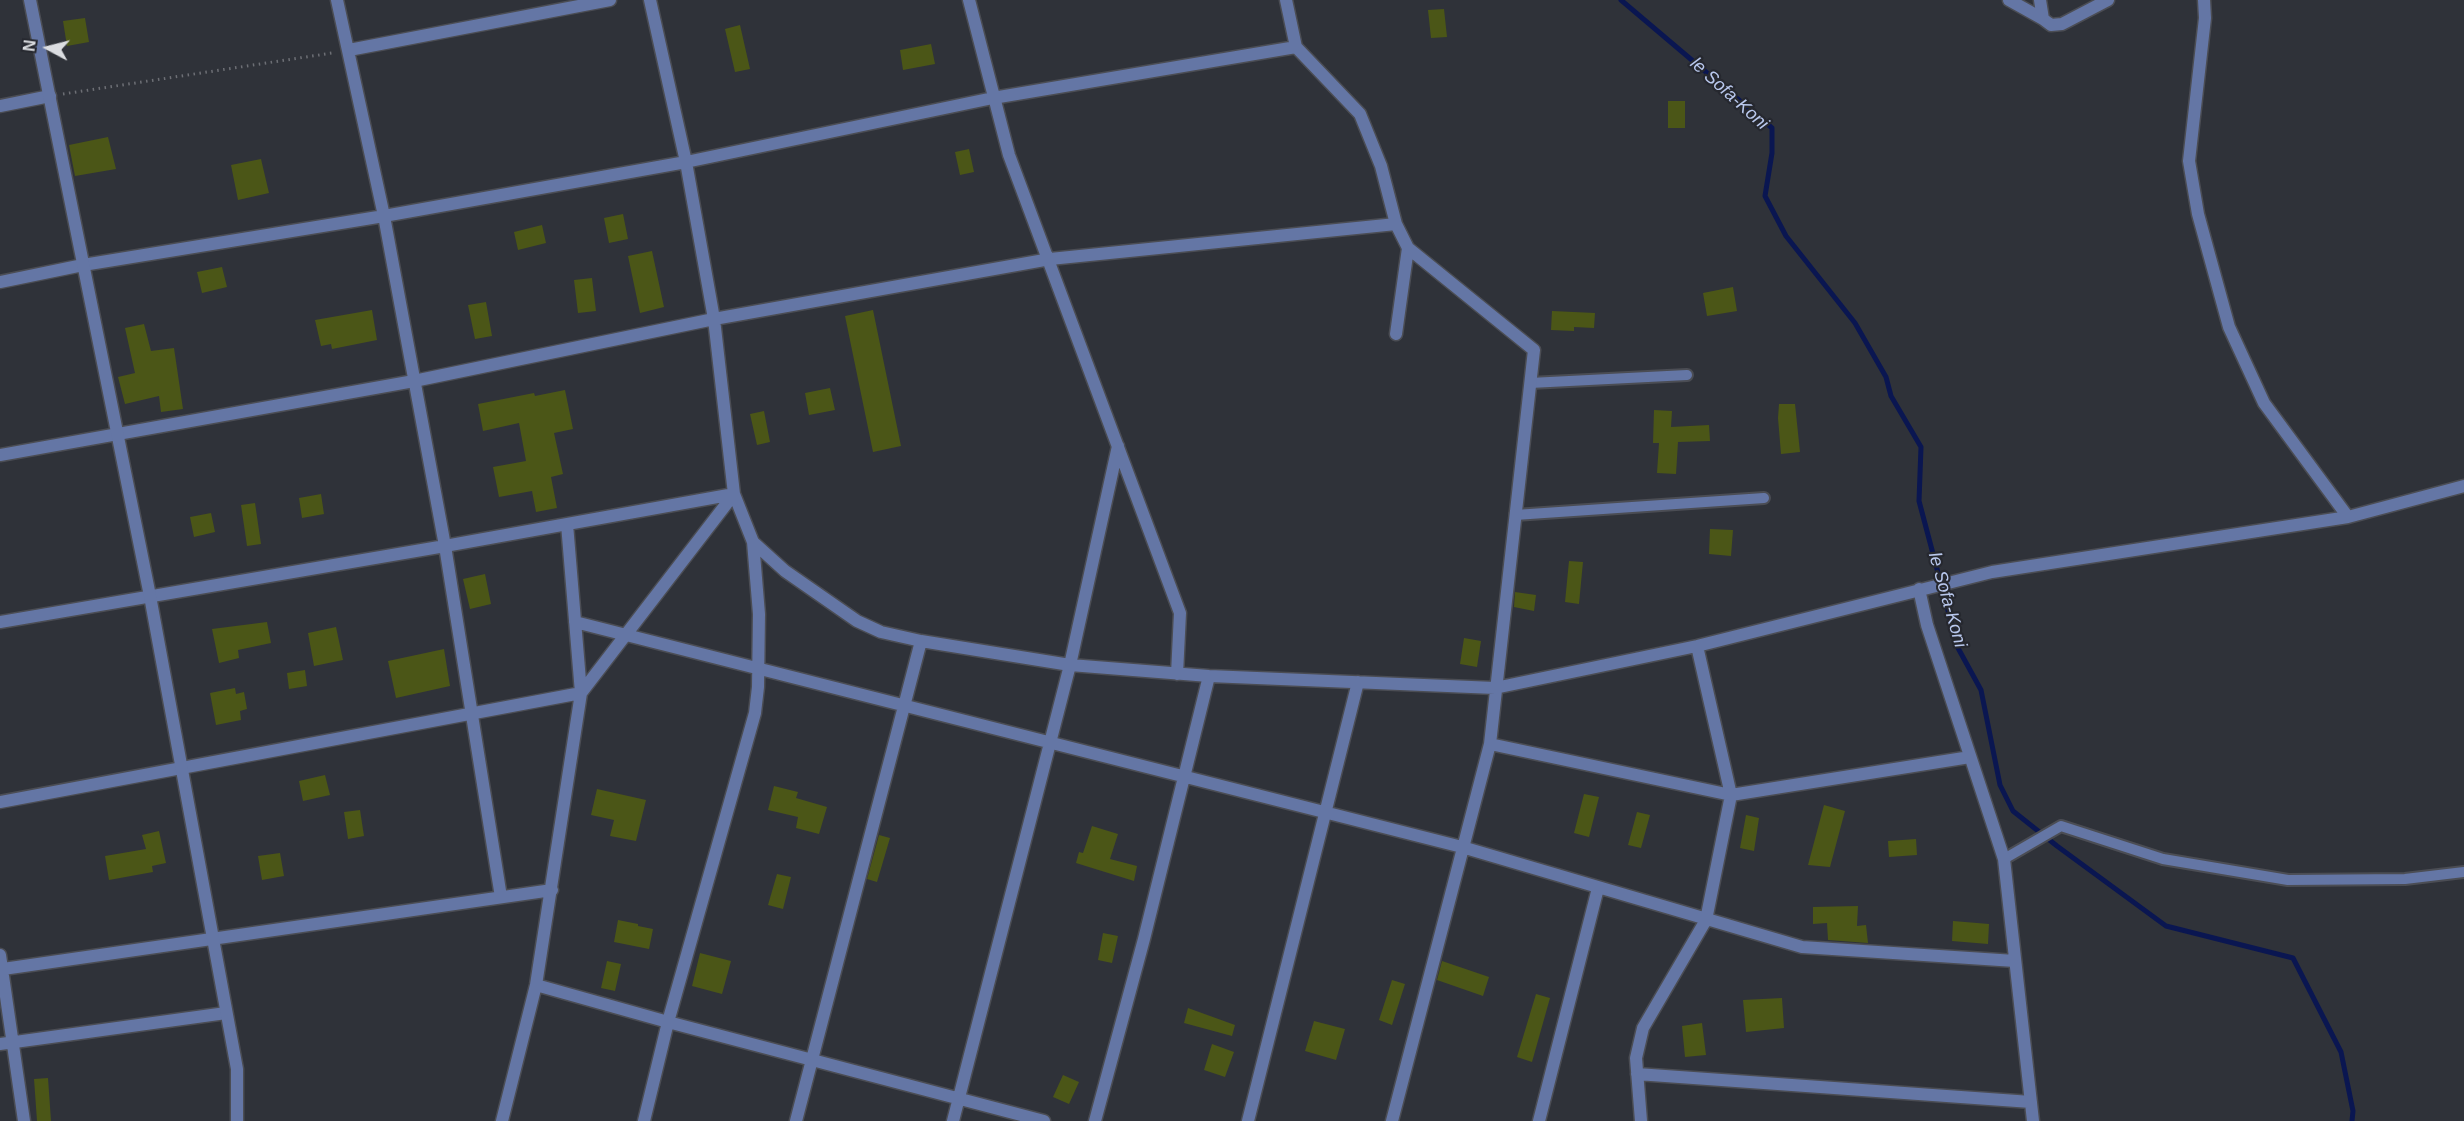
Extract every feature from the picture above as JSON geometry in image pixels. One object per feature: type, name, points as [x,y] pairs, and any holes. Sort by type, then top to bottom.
[{"type":"street","points":[[30,0],[150,596],[237,1069],[237,1121]]},
{"type":"street","points":[[337,0],[384,216],[445,546],[501,897]]},
{"type":"street","points":[[349,50],[610,0]]},
{"type":"street","points":[[644,1121],[668,1022],[755,712],[759,614],[753,542],[734,494],[714,319],[686,162],[650,0]]},
{"type":"street","points":[[969,0],[1009,155],[1050,259],[1180,613],[1178,674]]},
{"type":"street","points":[[1286,0],[1296,47],[1360,114],[1382,166],[1396,224],[1408,248],[1422,261],[1452,281],[1534,350],[1490,744],[1392,1121]]},
{"type":"street","points":[[2009,0],[2051,25],[2062,24],[2108,0]]},
{"type":"street","points":[[2040,0],[2043,19]]},
{"type":"street","points":[[2204,0],[2205,18],[2189,161],[2198,214],[2229,327],[2264,403],[2348,517]]},
{"type":"street","points":[[0,282],[83,265],[384,216],[686,162],[993,98],[1296,47]]},
{"type":"street","points":[[0,106],[50,96]]},
{"type":"street","points":[[0,454],[414,381],[714,319],[1050,259],[1396,224]]},
{"type":"street","points":[[1396,334],[1408,248]]},
{"type":"street","points":[[953,1121],[1070,665],[1119,446]]},
{"type":"street","points":[[753,542],[785,571],[857,621],[881,632],[921,641],[1070,665],[1178,674],[1495,688],[1697,646],[1924,587],[1992,572],[2348,517],[2464,486]]},
{"type":"street","points":[[0,622],[734,494]]},
{"type":"street","points":[[0,801],[581,693],[734,494]]},
{"type":"street","points":[[502,1121],[536,985],[581,693],[567,524]]},
{"type":"street","points":[[1924,587],[1927,625],[2004,859],[2033,1121]]},
{"type":"street","points":[[575,622],[1462,848],[1802,947],[2015,961]]},
{"type":"street","points":[[796,1121],[921,641]]},
{"type":"street","points":[[1641,1121],[1636,1058],[1643,1028],[1706,920],[1731,795],[1697,646]]},
{"type":"street","points":[[1095,1121],[1144,939],[1209,676]]},
{"type":"street","points":[[1248,1121],[1358,682]]},
{"type":"street","points":[[1490,744],[1731,795],[1970,757]]},
{"type":"street","points":[[1539,1121],[1598,888]]},
{"type":"street","points":[[3,969],[552,890]]},
{"type":"street","points":[[0,955],[3,969],[6,1044],[24,1121]]},
{"type":"street","points":[[536,985],[812,1061],[1044,1121]]},
{"type":"street","points":[[6,1044],[226,1012]]},
{"type":"street","points":[[1637,1074],[2031,1102]]},
{"type":"lane","points":[[1530,383],[1687,375]]},
{"type":"lane","points":[[1515,515],[1764,498]]},
{"type":"lane","points":[[2004,859],[2061,826],[2163,859],[2288,880],[2404,879],[2464,872]]},
{"type":"path","points":[[50,96],[349,50]]},
{"type":"building","points":[[1444,9],[1447,37],[1431,38],[1428,10]]},
{"type":"building","points":[[85,18],[89,42],[67,46],[63,21]]},
{"type":"building","points":[[740,25],[750,69],[735,72],[725,29]]},
{"type":"building","points":[[931,44],[935,64],[903,70],[900,50]]},
{"type":"building","points":[[1668,101],[1685,101],[1685,128],[1668,128]]},
{"type":"building","points":[[108,137],[116,169],[75,176],[69,145]]},
{"type":"building","points":[[969,149],[974,172],[960,175],[955,152]]},
{"type":"building","points":[[261,159],[269,193],[238,200],[231,165]]},
{"type":"building","points":[[623,214],[628,239],[609,243],[604,218]]},
{"type":"building","points":[[542,225],[546,243],[518,250],[514,232]]},
{"type":"building","points":[[652,251],[664,307],[640,313],[628,256]]},
{"type":"building","points":[[222,267],[227,287],[202,293],[197,272]]},
{"type":"building","points":[[592,278],[596,311],[578,313],[574,280]]},
{"type":"building","points":[[1733,287],[1737,311],[1707,316],[1703,293]]},
{"type":"building","points":[[486,302],[492,336],[475,339],[468,305]]},
{"type":"building","points":[[372,310],[377,340],[332,349],[331,344],[321,346],[315,320]]},
{"type":"building","points":[[873,310],[901,446],[873,452],[845,316]]},
{"type":"building","points":[[1552,311],[1595,313],[1594,328],[1574,327],[1574,331],[1551,330]]},
{"type":"building","points":[[144,324],[151,351],[174,348],[183,409],[161,412],[159,396],[125,404],[118,377],[135,373],[125,328]]},
{"type":"building","points":[[830,388],[835,410],[809,415],[805,393]]},
{"type":"building","points":[[565,390],[573,429],[554,433],[563,474],[551,477],[557,508],[536,512],[532,491],[499,497],[493,467],[526,461],[519,423],[483,431],[478,404],[534,393],[535,396]]},
{"type":"building","points":[[1779,404],[1795,404],[1800,452],[1781,454]]},
{"type":"building","points":[[1654,410],[1672,411],[1671,427],[1709,425],[1710,441],[1678,442],[1676,474],[1657,473],[1659,443],[1653,443]]},
{"type":"building","points":[[764,411],[770,442],[757,445],[750,414]]},
{"type":"building","points":[[321,494],[324,514],[302,518],[299,498]]},
{"type":"building","points":[[255,503],[261,544],[247,546],[241,505]]},
{"type":"building","points":[[211,513],[215,532],[194,537],[190,517]]},
{"type":"building","points":[[1710,529],[1733,530],[1731,556],[1709,554]]},
{"type":"building","points":[[1569,561],[1583,562],[1579,604],[1565,602]]},
{"type":"building","points":[[485,574],[491,604],[470,609],[463,579]]},
{"type":"building","points":[[1515,592],[1536,595],[1534,611],[1514,607]]},
{"type":"building","points":[[267,622],[271,643],[238,650],[239,658],[219,663],[212,629]]},
{"type":"building","points":[[336,627],[343,660],[314,666],[308,633]]},
{"type":"building","points":[[1464,638],[1481,641],[1477,667],[1460,664]]},
{"type":"building","points":[[444,649],[450,686],[396,698],[388,661]]},
{"type":"building","points":[[305,670],[307,686],[289,689],[287,673]]},
{"type":"building","points":[[235,688],[236,694],[244,692],[247,709],[240,711],[241,720],[216,725],[210,693]]},
{"type":"building","points":[[325,775],[330,795],[303,801],[299,781]]},
{"type":"building","points":[[774,786],[798,792],[796,798],[827,807],[819,834],[796,828],[798,817],[768,810]]},
{"type":"building","points":[[597,789],[646,800],[636,841],[610,836],[614,820],[591,815]]},
{"type":"building","points":[[1584,794],[1599,797],[1589,837],[1574,833]]},
{"type":"building","points":[[1824,805],[1845,811],[1830,867],[1808,865]]},
{"type":"building","points":[[360,810],[364,836],[348,839],[344,812]]},
{"type":"building","points":[[1637,812],[1650,815],[1641,848],[1628,845]]},
{"type":"building","points":[[1746,815],[1759,818],[1754,851],[1740,848]]},
{"type":"building","points":[[1092,826],[1118,834],[1110,859],[1137,866],[1134,881],[1076,863],[1079,852],[1083,853]]},
{"type":"building","points":[[159,831],[166,863],[152,866],[153,872],[109,880],[105,856],[146,849],[142,835]]},
{"type":"building","points":[[879,835],[890,838],[877,882],[867,879]]},
{"type":"building","points":[[1916,839],[1917,855],[1889,857],[1888,841]]},
{"type":"building","points":[[280,853],[284,876],[262,880],[258,856]]},
{"type":"building","points":[[777,874],[791,877],[783,909],[768,905]]},
{"type":"building","points":[[1858,906],[1857,926],[1866,925],[1868,943],[1828,940],[1827,923],[1813,924],[1813,907]]},
{"type":"building","points":[[618,920],[653,929],[649,949],[614,942]]},
{"type":"building","points":[[1953,921],[1989,924],[1988,944],[1952,941]]},
{"type":"building","points":[[1103,933],[1118,936],[1112,963],[1098,960]]},
{"type":"building","points":[[700,953],[731,961],[722,994],[692,986]]},
{"type":"building","points":[[607,961],[621,964],[615,991],[601,988]]},
{"type":"building","points":[[1442,961],[1489,977],[1483,996],[1437,980]]},
{"type":"building","points":[[1392,980],[1405,984],[1392,1025],[1379,1020]]},
{"type":"building","points":[[1536,994],[1550,998],[1532,1062],[1517,1057]]},
{"type":"building","points":[[1782,998],[1784,1028],[1746,1032],[1743,1000]]},
{"type":"building","points":[[1188,1008],[1235,1025],[1232,1036],[1184,1023]]},
{"type":"building","points":[[1314,1021],[1345,1029],[1336,1060],[1305,1051]]},
{"type":"building","points":[[1702,1023],[1706,1055],[1685,1057],[1682,1026]]},
{"type":"building","points":[[1212,1044],[1234,1052],[1225,1077],[1204,1070]]},
{"type":"building","points":[[1063,1075],[1079,1082],[1069,1104],[1053,1097]]},
{"type":"building","points":[[48,1078],[51,1121],[37,1121],[34,1079]]},
{"type":"waterway","name":"le Sofa-Koni","points":[[1621,0],[1772,128],[1772,153],[1765,196],[1786,236],[1855,323],[1886,377],[1891,396],[1921,447],[1919,501],[1958,648],[1981,690],[2000,785],[2013,811],[2166,926],[2293,958],[2341,1052],[2353,1111],[2352,1121]]}]
